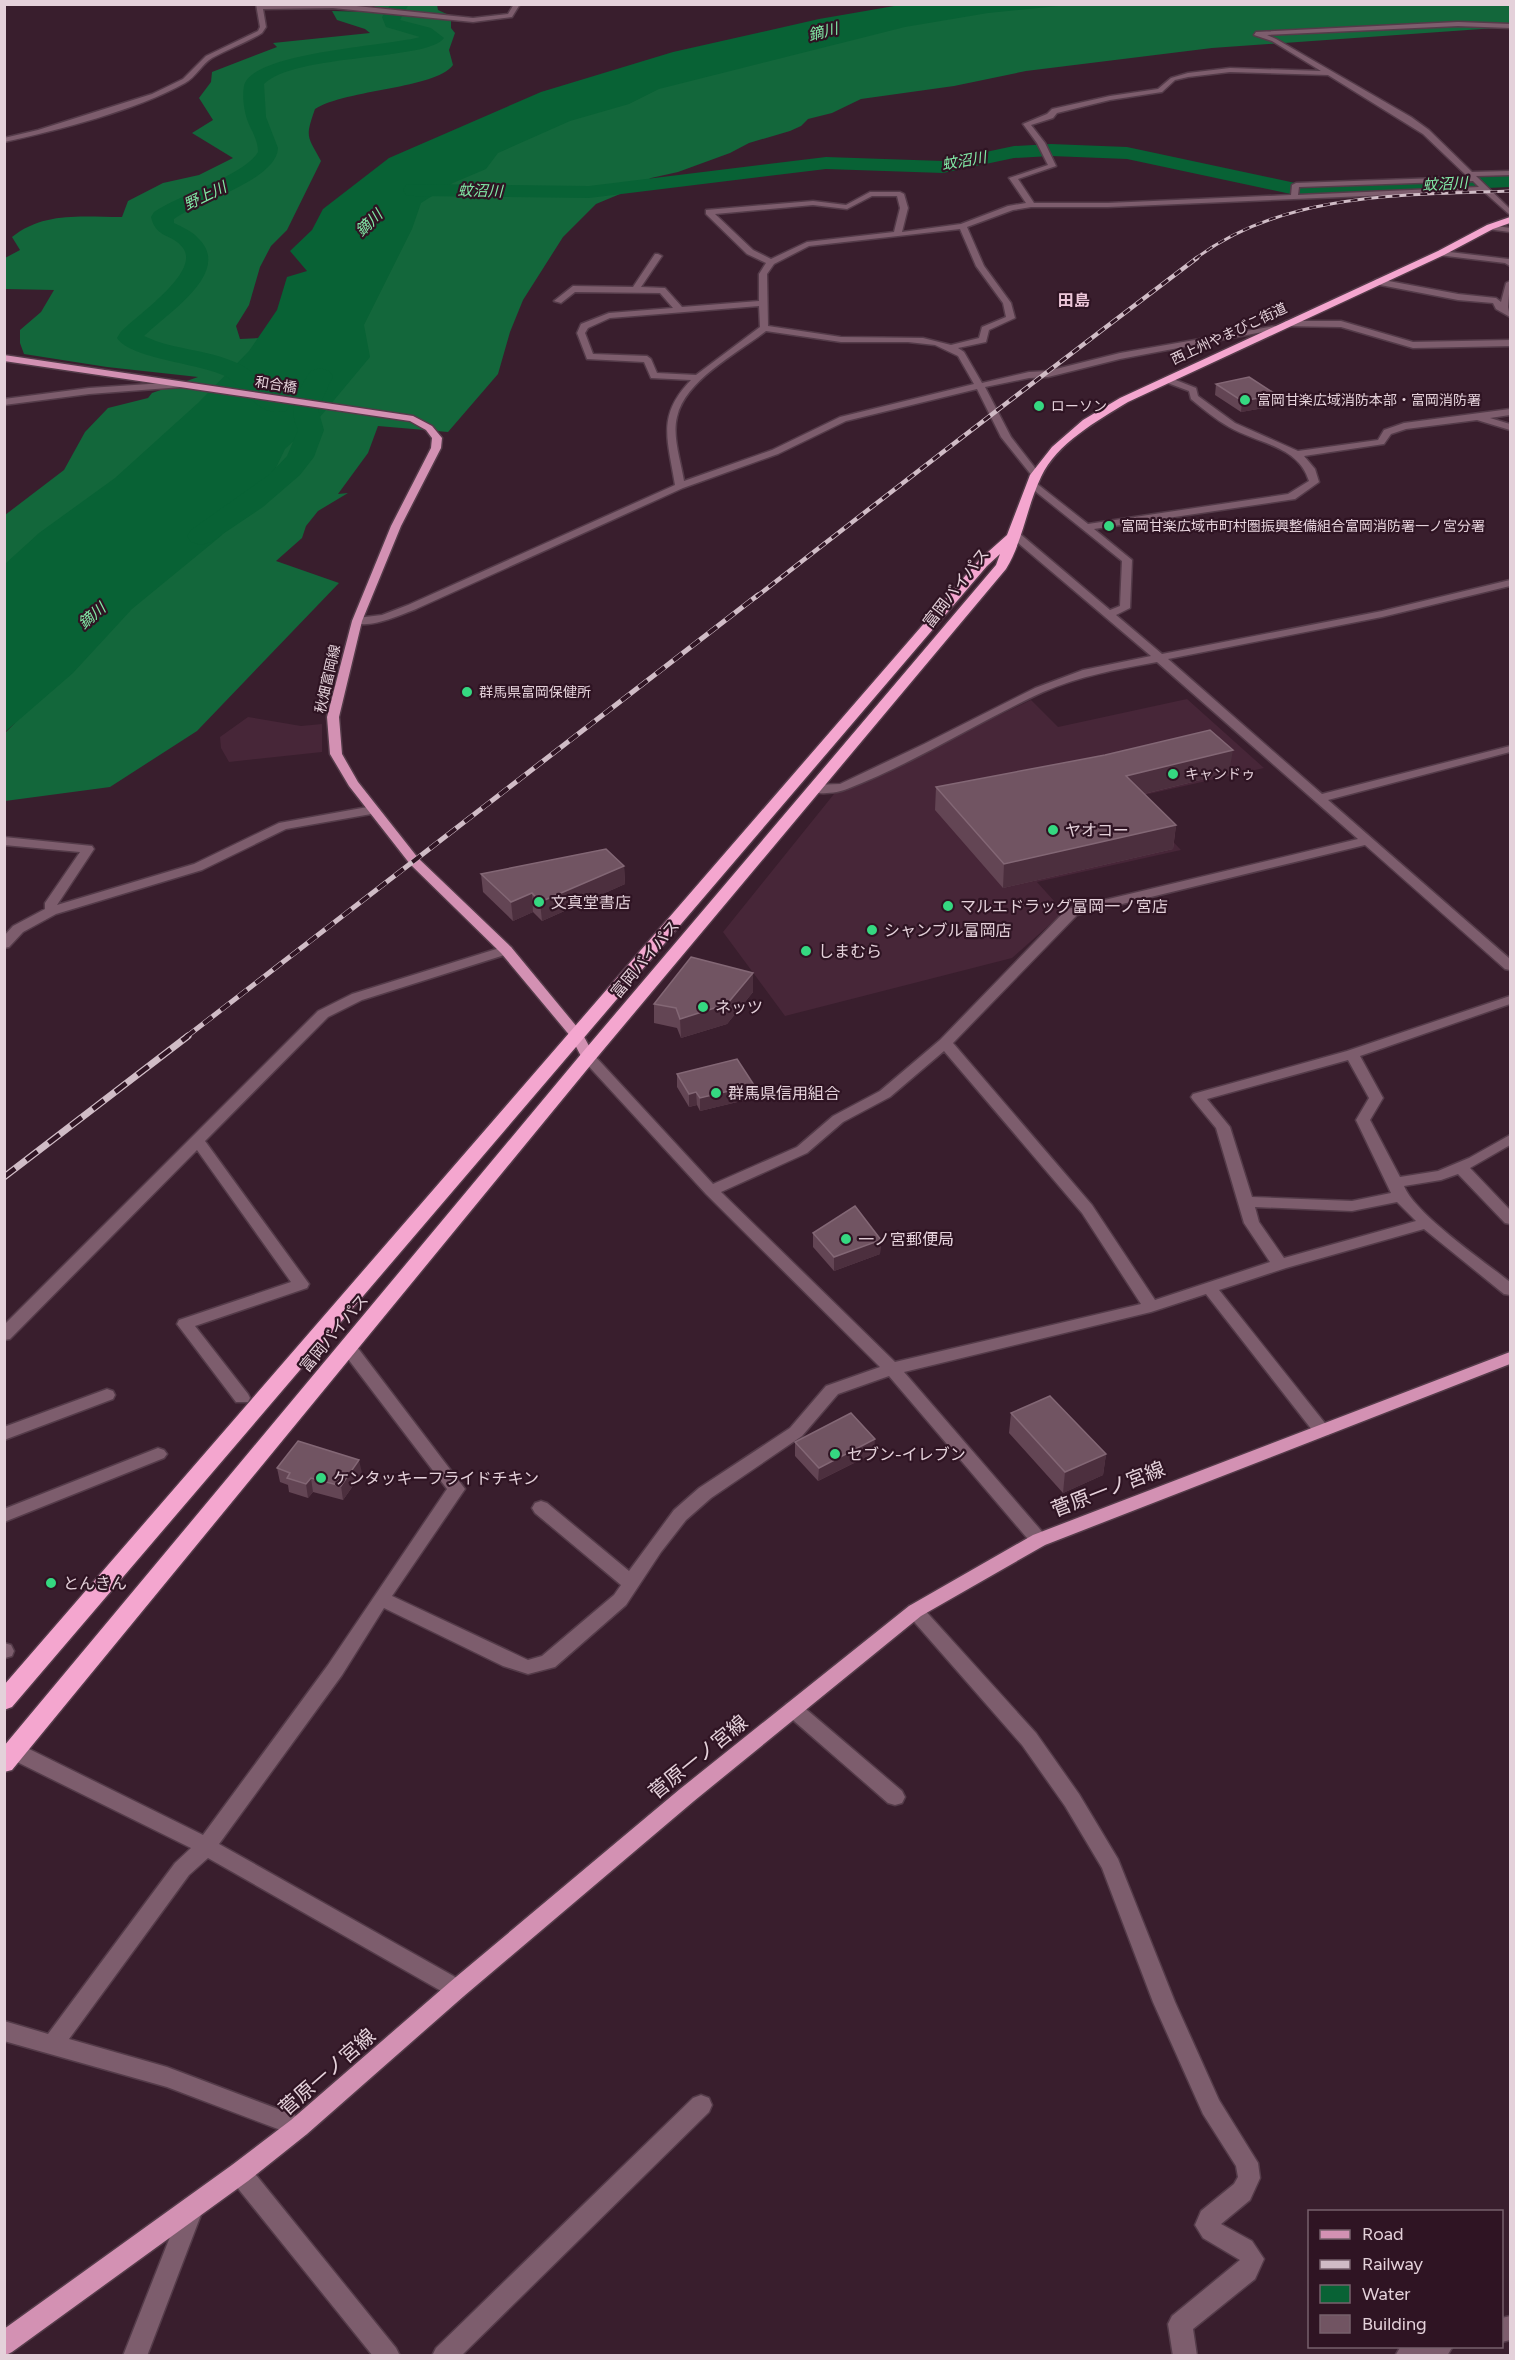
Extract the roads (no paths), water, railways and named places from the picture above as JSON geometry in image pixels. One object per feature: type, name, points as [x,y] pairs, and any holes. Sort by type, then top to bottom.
[{"type":"highway","name":"西上州やまびこ街道","points":[[1015,535],[1035,480],[1056,449],[1087,422],[1124,400],[1441,253],[1490,227],[1510,220]]},
{"type":"highway","name":"富岡バイパス","points":[[8,1754],[588,1057],[1002,566],[1015,535]]},
{"type":"highway","name":"富岡バイパス","points":[[4,1701],[983,563],[1015,535]]},
{"type":"main road","points":[[4,358],[179,385]]},
{"type":"main road","name":"和合橋","points":[[179,385],[348,410]]},
{"type":"main road","name":"秋畑富岡線","points":[[348,410],[413,419],[429,428],[437,438],[436,448],[396,526],[357,621],[333,717],[336,754],[353,783],[414,861],[506,950],[577,1036],[588,1057]]},
{"type":"main road","name":"菅原一ノ宮線","points":[[4,2344],[240,2174],[299,2127],[457,1989],[793,1708],[915,1611],[1039,1540],[1510,1358]]},
{"type":"street","points":[[4,140],[99,114],[154,95],[185,80],[208,57],[260,32],[262,27],[259,6],[315,5],[488,20],[506,18],[511,15],[517,4]]},
{"type":"street","points":[[1510,26],[1428,25],[1256,34],[1274,40],[1408,118],[1426,132],[1510,213]]},
{"type":"street","points":[[1031,205],[1028,197],[1013,178],[1052,166],[1041,143],[1027,124],[1050,116],[1055,111],[1110,98],[1161,92],[1173,79],[1188,75],[1230,70],[1330,73]]},
{"type":"street","points":[[1295,193],[1296,185],[1510,173]]},
{"type":"street","points":[[764,328],[763,274],[771,262],[807,244],[963,226],[1011,208],[1031,205],[1108,205],[1295,193],[1485,189]]},
{"type":"street","points":[[771,262],[750,252],[709,212],[813,203],[848,207],[870,194],[900,194],[904,208],[897,235]]},
{"type":"street","points":[[952,347],[983,340],[985,329],[1011,318],[1007,303],[980,266],[963,226]]},
{"type":"street","points":[[1490,227],[1510,230]]},
{"type":"street","points":[[1441,253],[1508,261],[1510,264]]},
{"type":"street","points":[[636,290],[658,255]]},
{"type":"street","points":[[1378,282],[1458,297],[1496,301],[1499,308],[1508,312],[1510,283]]},
{"type":"street","points":[[558,301],[573,289],[662,290],[679,309]]},
{"type":"street","points":[[699,378],[654,376],[647,359],[590,357],[581,333],[584,326],[609,316],[764,303]]},
{"type":"street","points":[[1286,324],[1341,324],[1413,345],[1510,343]]},
{"type":"street","points":[[680,486],[672,418],[690,385],[764,328],[850,340],[925,340],[952,347],[961,354],[994,411],[997,421],[1035,480],[1127,560],[1125,608],[1108,614]]},
{"type":"street","points":[[357,621],[384,618],[411,608],[680,486],[775,452],[843,419],[979,386],[1029,375],[1048,374],[1120,356],[1275,329]]},
{"type":"street","points":[[1087,527],[1291,497],[1314,482],[1313,472],[1298,454],[1233,426],[1194,397],[1192,390],[1168,380]]},
{"type":"street","points":[[4,402],[89,391],[179,385]]},
{"type":"street","points":[[1298,454],[1381,442],[1388,432],[1404,426],[1510,412]]},
{"type":"street","points":[[1477,417],[1510,427]]},
{"type":"street","points":[[1015,535],[1321,798],[1510,966]]},
{"type":"street","points":[[814,789],[842,787],[928,747],[1039,690],[1086,672],[1383,614],[1510,583]]},
{"type":"street","points":[[1321,798],[1510,749]]},
{"type":"street","points":[[4,944],[18,929],[51,911],[198,867],[283,826],[374,810]]},
{"type":"street","points":[[711,1191],[802,1150],[838,1119],[885,1094],[945,1042],[1072,912],[1368,840]]},
{"type":"street","points":[[4,841],[88,849],[51,903],[51,911]]},
{"type":"street","points":[[4,1335],[323,1014],[357,997],[506,950]]},
{"type":"street","points":[[1280,1264],[1252,1223],[1223,1127],[1198,1097],[1352,1054],[1510,1000]]},
{"type":"street","points":[[945,1042],[1087,1209],[1151,1307]]},
{"type":"street","points":[[1352,1054],[1376,1098],[1363,1120],[1397,1189],[1427,1223],[1510,1290]]},
{"type":"street","points":[[588,1057],[711,1191],[892,1370],[1039,1540]]},
{"type":"street","points":[[1246,1202],[1352,1206],[1460,1167],[1510,1139]]},
{"type":"street","points":[[198,1142],[301,1284],[185,1324],[243,1398]]},
{"type":"street","points":[[1460,1167],[1510,1219]]},
{"type":"street","points":[[381,1598],[510,1661],[528,1667],[548,1662],[620,1600],[680,1515],[705,1492],[796,1432],[832,1390],[892,1370],[1151,1307],[1280,1264],[1427,1223]]},
{"type":"street","points":[[1209,1288],[1322,1431]]},
{"type":"street","points":[[53,2044],[182,1869],[206,1847],[335,1670],[456,1489],[348,1347]]},
{"type":"street","points":[[4,1434],[106,1395]]},
{"type":"street","points":[[4,1516],[158,1454]]},
{"type":"street","points":[[541,1508],[631,1583]]},
{"type":"street","points":[[915,1611],[1029,1739],[1072,1800],[1106,1856],[1164,2002],[1211,2107],[1246,2163],[1249,2178],[1242,2192],[1209,2219],[1206,2225],[1213,2235],[1240,2247],[1253,2259],[1247,2271],[1179,2324],[1185,2355]]},
{"type":"street","points":[[793,1708],[895,1797]]},
{"type":"street","points":[[8,1754],[206,1847],[457,1989]]},
{"type":"street","points":[[4,2031],[167,2077],[299,2127]]},
{"type":"street","points":[[444,2355],[701,2105]]},
{"type":"street","points":[[240,2174],[388,2355]]},
{"type":"street","points":[[135,2355],[194,2205]]},
{"type":"street","points":[[1407,2355],[1433,2348]]},
{"type":"water","points":[[900,5],[1068,5],[988,13],[905,27],[659,89],[629,104],[570,121],[498,153],[486,169],[453,183],[421,203],[412,229],[364,325],[370,357],[320,417],[285,449],[274,472],[221,536],[132,609],[73,673],[5,732],[5,564],[39,533],[115,478],[198,403],[249,351],[277,310],[287,277],[307,271],[290,251],[312,230],[323,209],[389,158],[541,92],[673,52],[819,19]]},
{"type":"waterway","name":"野上川","points":[[277,405],[256,392],[236,372],[202,359],[154,350],[129,338],[176,294],[196,268],[198,256],[192,244],[164,226],[162,217],[187,202],[238,178],[263,161],[268,148],[256,117],[254,105],[254,84],[262,75],[299,62],[420,43],[435,38],[425,32],[392,23],[391,17],[401,4]]},
{"type":"waterway","name":"蚊沼川","points":[[414,190],[589,192],[826,163],[943,167],[1014,152],[1051,150],[1127,153],[1300,190],[1510,181]]},
{"type":"waterway","name":"鏑川","points":[[201,536],[280,480],[298,460],[311,430],[305,415],[306,403],[320,376]]},
{"type":"railway","points":[[1195,259],[1229,237],[1267,221],[1306,209],[1346,201],[1387,197],[1510,191]]},
{"type":"railway","points":[[756,597],[1197,258]]},
{"type":"railway","points":[[186,1037],[758,595]]},
{"type":"railway","points":[[4,1177],[188,1036]]},
{"type":"place","name":"富岡甘楽広域消防本部・富岡消防署","points":[[1245,400]]},
{"type":"place","name":"ローソン","points":[[1039,406]]},
{"type":"place","name":"富岡甘楽広域市町村圏振興整備組合富岡消防署一ノ宮分署","points":[[1109,526]]},
{"type":"place","name":"群馬県富岡保健所","points":[[467,692]]},
{"type":"place","name":"キャンドゥ","points":[[1173,774]]},
{"type":"place","name":"ヤオコー","points":[[1053,830]]},
{"type":"place","name":"文真堂書店","points":[[539,902]]},
{"type":"place","name":"マルエドラッグ富岡一ノ宮店","points":[[948,906]]},
{"type":"place","name":"シャンブル富岡店","points":[[872,930]]},
{"type":"place","name":"しまむら","points":[[806,951]]},
{"type":"place","name":"ネッツ","points":[[703,1007]]},
{"type":"place","name":"群馬県信用組合","points":[[716,1093]]},
{"type":"place","name":"一ノ宮郵便局","points":[[846,1239]]},
{"type":"place","name":"セブン-イレブン","points":[[835,1454]]},
{"type":"place","name":"ケンタッキーフライドチキン","points":[[321,1478]]},
{"type":"place","name":"とんきん","points":[[51,1583]]},
{"type":"district","name":"田島","points":[[1074,300]]}]
